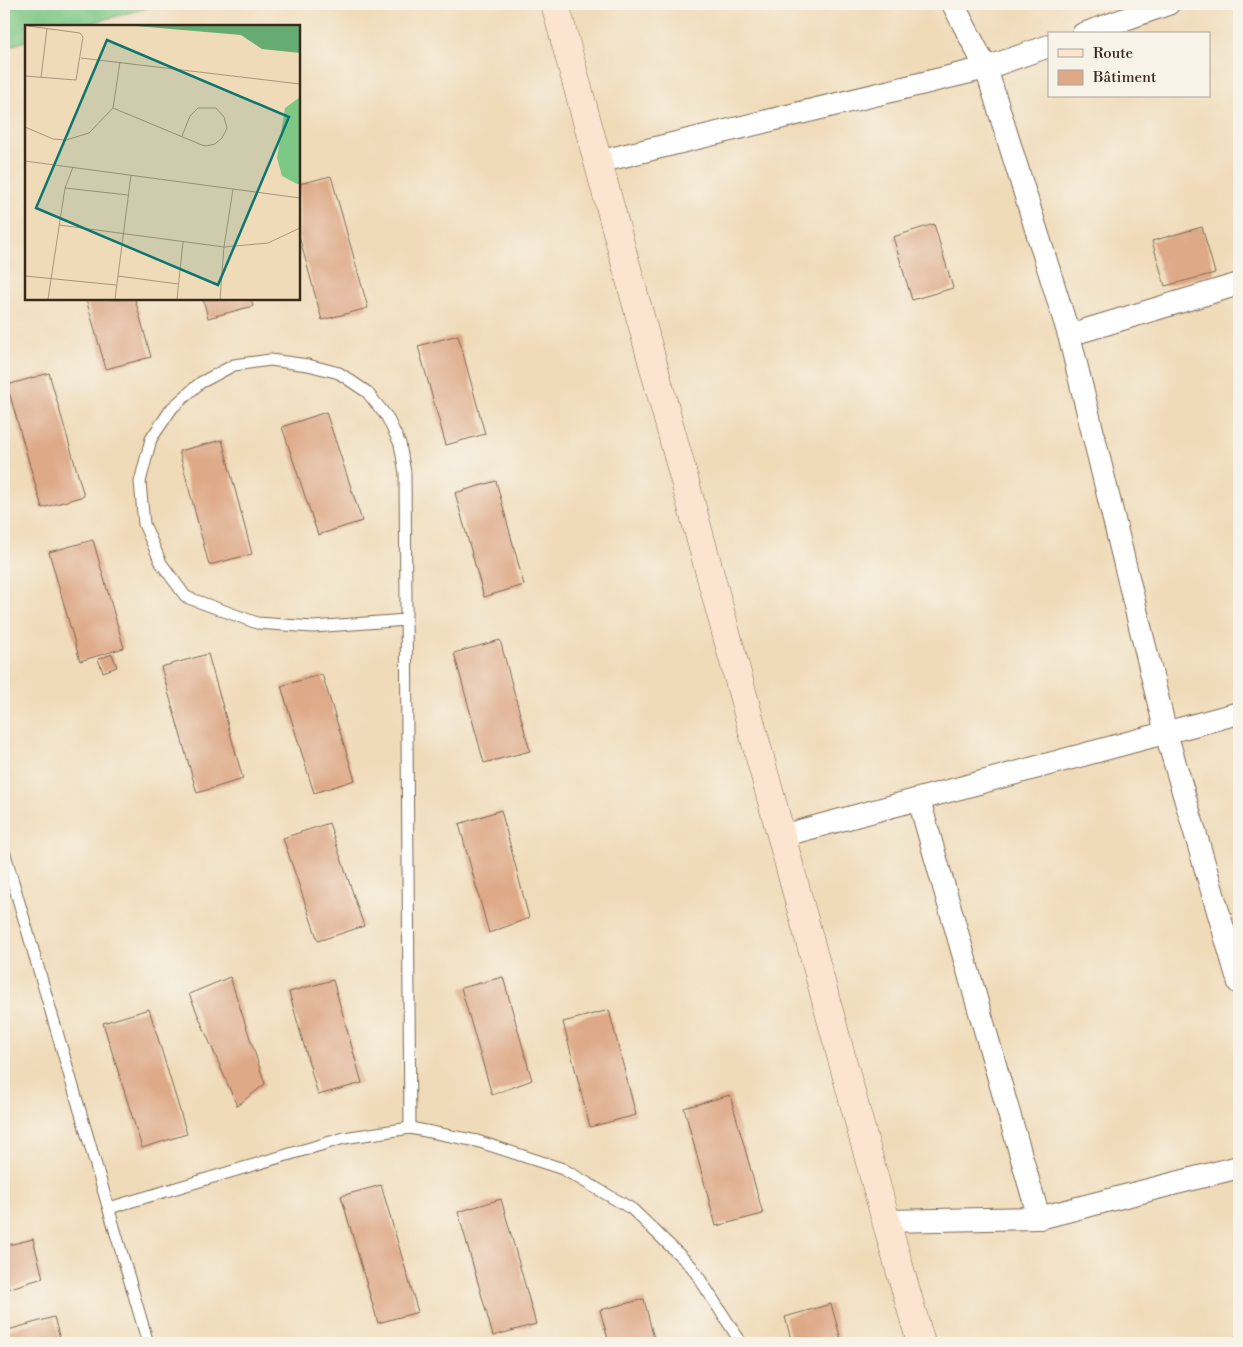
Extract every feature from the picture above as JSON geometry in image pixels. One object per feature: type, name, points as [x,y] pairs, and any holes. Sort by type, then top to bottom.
[{"type":"street","points":[[555,4],[886,1221],[921,1343]]},
{"type":"street","points":[[952,4],[986,68],[1069,335],[1166,733],[1239,983]]},
{"type":"street","points":[[1089,32],[1168,4]]},
{"type":"street","points":[[598,162],[986,68],[1048,46]]},
{"type":"street","points":[[1069,335],[1239,284]]},
{"type":"street","points":[[781,836],[1239,713]]},
{"type":"street","points":[[919,800],[1038,1218]]},
{"type":"street","points":[[886,1221],[1038,1218],[1239,1167]]},
{"type":"lane","points":[[406,620],[313,627],[257,623],[186,597],[161,563],[144,524],[140,482],[151,439],[172,408],[200,382],[234,365],[270,360],[308,365],[339,373],[367,392],[387,417],[400,444],[405,473],[410,1128]]},
{"type":"lane","points":[[4,851],[148,1343]]},
{"type":"lane","points":[[108,1208],[344,1138],[410,1128],[477,1141],[563,1169],[632,1209],[692,1267],[740,1343]]},
{"type":"green space","points":[[4,4],[162,4],[84,25],[25,25],[25,41],[14,45],[4,45]]},
{"type":"building","points":[[331,176],[368,308],[322,320],[300,240],[300,184]]},
{"type":"building","points":[[934,224],[953,288],[912,300],[893,237]]},
{"type":"building","points":[[1202,227],[1215,273],[1165,286],[1152,241]]},
{"type":"building","points":[[86,300],[135,300],[151,357],[106,369]]},
{"type":"building","points":[[203,300],[251,300],[253,306],[208,318]]},
{"type":"building","points":[[458,335],[485,434],[446,445],[418,346]]},
{"type":"building","points":[[49,373],[84,496],[42,508],[7,385]]},
{"type":"building","points":[[326,412],[362,521],[318,535],[282,427]]},
{"type":"building","points":[[222,440],[252,554],[209,565],[179,451]]},
{"type":"building","points":[[496,481],[524,585],[484,597],[455,493]]},
{"type":"building","points":[[93,540],[124,648],[80,661],[49,552]]},
{"type":"building","points":[[500,640],[530,751],[484,763],[454,653]]},
{"type":"building","points":[[112,654],[117,667],[103,672],[98,659]]},
{"type":"building","points":[[208,654],[243,779],[197,793],[161,667]]},
{"type":"building","points":[[322,674],[355,780],[314,793],[281,686]]},
{"type":"building","points":[[501,810],[529,918],[489,933],[459,824]]},
{"type":"building","points":[[329,823],[364,926],[318,941],[283,838]]},
{"type":"building","points":[[230,977],[265,1084],[237,1106],[189,994]]},
{"type":"building","points":[[503,977],[532,1080],[492,1095],[461,988]]},
{"type":"building","points":[[333,980],[362,1083],[318,1095],[289,992]]},
{"type":"building","points":[[149,1009],[187,1134],[142,1148],[103,1023]]},
{"type":"building","points":[[609,1010],[636,1115],[590,1127],[563,1022]]},
{"type":"building","points":[[730,1095],[763,1214],[716,1226],[684,1108]]},
{"type":"building","points":[[381,1185],[418,1312],[378,1323],[341,1196]]},
{"type":"building","points":[[501,1199],[536,1324],[493,1336],[458,1212]]},
{"type":"building","points":[[33,1239],[43,1278],[4,1290],[4,1246]]},
{"type":"building","points":[[644,1299],[655,1343],[609,1343],[600,1310]]},
{"type":"building","points":[[831,1304],[842,1343],[792,1343],[785,1317]]},
{"type":"building","points":[[54,1317],[61,1343],[4,1343],[4,1318],[8,1330]]}]
